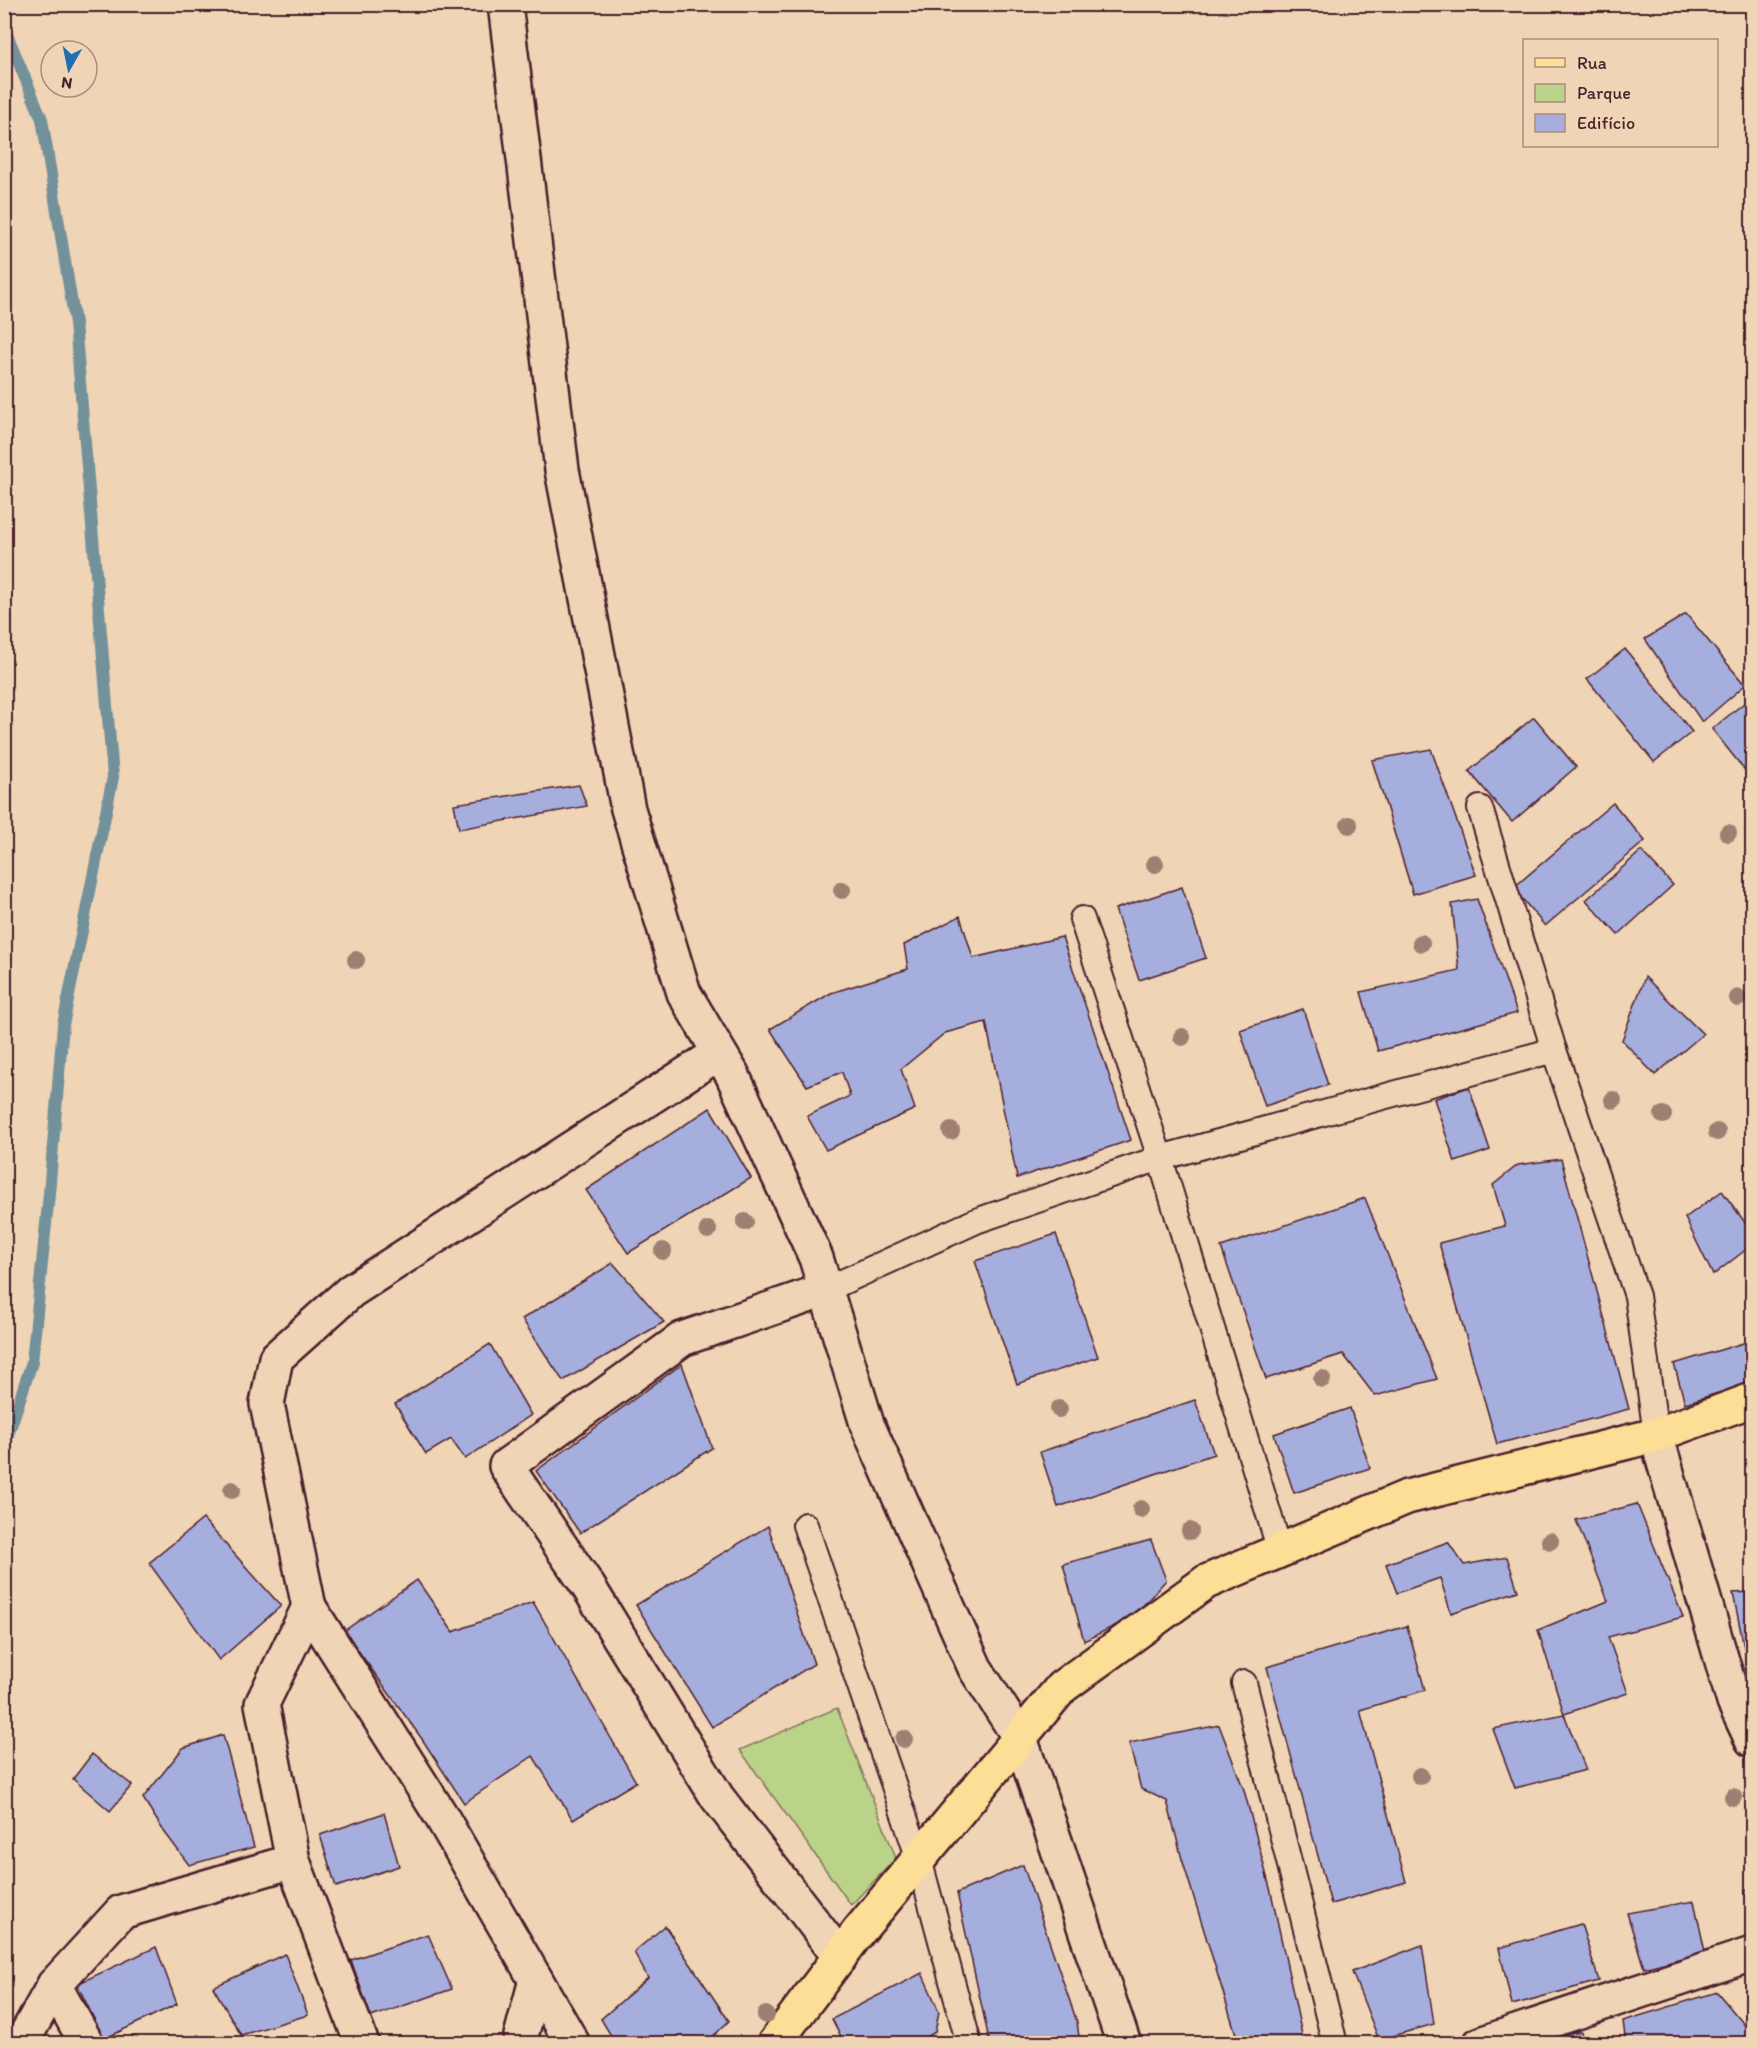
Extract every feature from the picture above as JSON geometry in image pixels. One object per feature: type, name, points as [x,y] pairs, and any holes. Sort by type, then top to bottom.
[{"type":"main road","points":[[785,2038],[840,1957],[1062,1687],[1206,1582],[1407,1497],[1656,1435],[1752,1400]]},
{"type":"street","points":[[505,4],[562,470],[628,809],[684,993],[732,1074],[816,1258],[867,1424],[975,1668],[1020,1738],[1124,2043]]},
{"type":"street","points":[[573,2043],[440,1814],[309,1607],[267,1404],[276,1358],[351,1291],[719,1053]]},
{"type":"street","points":[[825,1290],[682,1339],[506,1466],[588,1586],[717,1797],[840,1957]]},
{"type":"street","points":[[1656,1435],[1734,1702],[1752,1740]]},
{"type":"street","points":[[309,1607],[262,1704],[293,1861],[362,2043]]},
{"type":"street","points":[[21,2043],[54,1985],[121,1912],[293,1861]]},
{"type":"street","points":[[1488,2042],[1752,1954]]},
{"type":"street","points":[[523,2043],[521,2036],[536,1980]]},
{"type":"street","points":[[54,1985],[87,2043]]},
{"type":"lane","points":[[1480,808],[1554,1050],[1637,1296],[1656,1435]]},
{"type":"lane","points":[[1082,919],[1160,1158],[1280,1551]]},
{"type":"lane","points":[[825,1290],[976,1221],[1160,1158],[1554,1050]]},
{"type":"lane","points":[[805,1525],[919,1859],[969,2043]]},
{"type":"lane","points":[[1244,1683],[1335,2043]]},
{"type":"green space","points":[[837,1708],[896,1858],[851,1905],[740,1750]]},
{"type":"building","points":[[1686,614],[1745,685],[1702,722],[1645,639]]},
{"type":"building","points":[[1625,649],[1692,732],[1654,762],[1587,679]]},
{"type":"building","points":[[1744,703],[1752,714],[1751,778],[1712,729]]},
{"type":"building","points":[[1534,717],[1576,767],[1512,822],[1469,771]]},
{"type":"building","points":[[1431,749],[1476,875],[1413,894],[1372,760]]},
{"type":"building","points":[[579,785],[587,806],[459,829],[454,804]]},
{"type":"building","points":[[1613,803],[1645,841],[1545,926],[1513,888]]},
{"type":"building","points":[[1641,851],[1673,885],[1618,935],[1586,900]]},
{"type":"building","points":[[1182,887],[1206,958],[1139,980],[1115,909]]},
{"type":"building","points":[[1477,899],[1517,1013],[1378,1051],[1361,992],[1459,970],[1452,904]]},
{"type":"building","points":[[960,916],[973,958],[1062,937],[1131,1140],[1017,1178],[986,1022],[945,1033],[901,1069],[915,1109],[826,1150],[807,1116],[850,1096],[842,1072],[807,1086],[770,1029],[831,993],[908,969],[904,945]]},
{"type":"building","points":[[1645,977],[1703,1034],[1655,1075],[1622,1040]]},
{"type":"building","points":[[1303,1009],[1328,1085],[1265,1106],[1240,1030]]},
{"type":"building","points":[[1469,1087],[1490,1150],[1455,1162],[1434,1099]]},
{"type":"building","points":[[710,1108],[751,1178],[628,1253],[586,1190]]},
{"type":"building","points":[[1561,1159],[1629,1409],[1497,1444],[1439,1243],[1505,1226],[1493,1185],[1518,1165]]},
{"type":"building","points":[[1722,1191],[1752,1232],[1752,1245],[1713,1275],[1685,1218]]},
{"type":"building","points":[[1365,1198],[1437,1379],[1375,1396],[1343,1354],[1266,1379],[1221,1247]]},
{"type":"building","points":[[1056,1234],[1098,1357],[1017,1384],[975,1261]]},
{"type":"building","points":[[613,1263],[664,1322],[563,1381],[522,1319]]},
{"type":"building","points":[[1750,1341],[1752,1383],[1685,1403],[1674,1364]]},
{"type":"building","points":[[490,1344],[531,1415],[465,1459],[451,1439],[426,1454],[395,1404]]},
{"type":"building","points":[[682,1364],[712,1448],[580,1533],[536,1471]]},
{"type":"building","points":[[1195,1400],[1214,1454],[1058,1507],[1040,1452]]},
{"type":"building","points":[[1350,1408],[1370,1468],[1294,1493],[1274,1434]]},
{"type":"building","points":[[1637,1504],[1683,1617],[1608,1637],[1628,1693],[1564,1714],[1538,1630],[1608,1601],[1576,1520]]},
{"type":"building","points":[[203,1519],[281,1606],[219,1660],[149,1563]]},
{"type":"building","points":[[768,1526],[814,1664],[712,1727],[636,1605]]},
{"type":"building","points":[[1151,1540],[1166,1580],[1133,1617],[1084,1641],[1063,1564]]},
{"type":"building","points":[[1448,1542],[1464,1565],[1507,1557],[1518,1591],[1451,1613],[1440,1578],[1397,1593],[1386,1564]]},
{"type":"building","points":[[417,1580],[453,1632],[533,1602],[636,1782],[573,1820],[533,1756],[464,1803],[422,1739],[344,1631]]},
{"type":"building","points":[[1752,1592],[1752,1687],[1733,1593]]},
{"type":"building","points":[[1407,1626],[1425,1690],[1360,1710],[1406,1882],[1331,1904],[1267,1667]]},
{"type":"building","points":[[1564,1714],[1586,1770],[1515,1788],[1493,1729]]},
{"type":"building","points":[[1219,1725],[1244,1790],[1271,1892],[1304,2044],[1239,2044],[1182,1859],[1167,1801],[1141,1789],[1129,1743]]},
{"type":"building","points":[[223,1735],[254,1847],[189,1865],[143,1798],[183,1748]]},
{"type":"building","points":[[92,1754],[132,1785],[110,1811],[73,1779]]},
{"type":"building","points":[[384,1813],[399,1866],[336,1887],[320,1835]]},
{"type":"building","points":[[1023,1865],[1077,2022],[1080,2044],[990,2044],[957,1893]]},
{"type":"building","points":[[1752,1888],[1752,1915],[1745,1891]]},
{"type":"building","points":[[1694,1901],[1705,1952],[1644,1968],[1627,1913]]},
{"type":"building","points":[[1581,1924],[1599,1981],[1512,2005],[1499,1948]]},
{"type":"building","points":[[665,1926],[729,2021],[705,2044],[616,2044],[601,2019],[648,1978],[634,1952]]},
{"type":"building","points":[[428,1934],[452,1989],[371,2017],[351,1960]]},
{"type":"building","points":[[1422,1945],[1434,2024],[1379,2040],[1352,1972]]},
{"type":"building","points":[[156,1947],[177,2004],[104,2039],[77,1984]]},
{"type":"building","points":[[285,1954],[308,2015],[241,2035],[213,1987]]},
{"type":"building","points":[[922,1973],[939,2011],[935,2032],[916,2044],[845,2044],[832,2019]]},
{"type":"building","points":[[1717,1992],[1748,2029],[1752,2029],[1752,2044],[1626,2044],[1623,2021]]},
{"type":"building","points":[[1581,2032],[1584,2044],[1522,2044],[1521,2042]]},
{"type":"building","points":[[198,2035],[202,2044],[184,2044]]},
{"type":"waterway","points":[[4,27],[42,119],[75,323],[113,777],[63,1025],[32,1362],[4,1447]]}]
